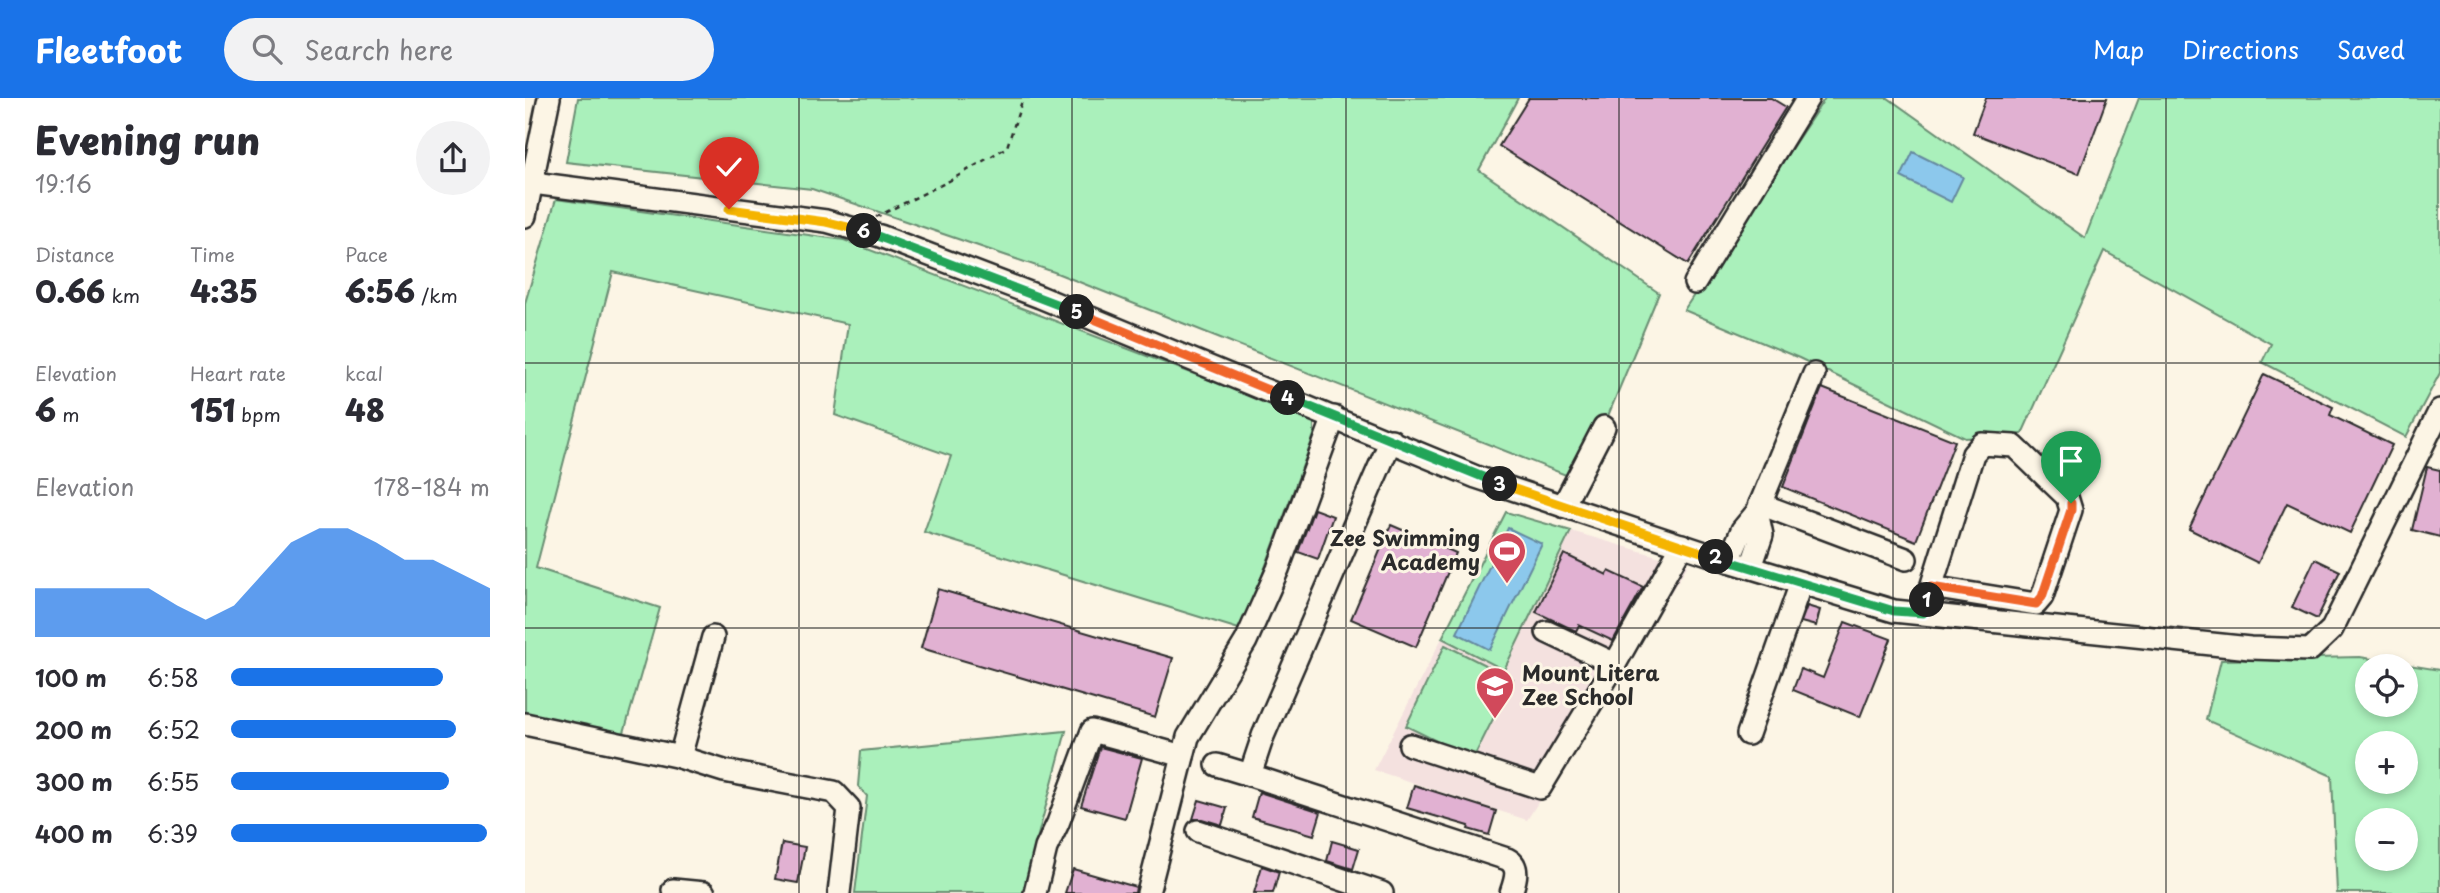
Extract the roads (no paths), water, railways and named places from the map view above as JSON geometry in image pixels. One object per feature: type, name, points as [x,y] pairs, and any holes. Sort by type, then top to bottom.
[{"type":"street","points":[[525,216],[549,98]]},
{"type":"street","points":[[1695,283],[1808,98]]},
{"type":"street","points":[[533,183],[854,228],[1040,297],[1476,477],[1729,561],[1894,611],[2250,648],[2310,650],[2332,629],[2440,410]]},
{"type":"street","points":[[1729,561],[1742,530],[1759,508],[1814,374]]},
{"type":"street","points":[[1148,893],[1188,737],[1246,641],[1282,556],[1334,417]]},
{"type":"street","points":[[1563,506],[1604,427]]},
{"type":"street","points":[[1250,775],[1263,737],[1391,440]]},
{"type":"street","points":[[1923,613],[1931,587],[1976,448],[1982,444],[2014,446],[2071,503],[2042,597],[2036,604],[1931,587]]},
{"type":"street","points":[[1759,508],[1906,559]]},
{"type":"street","points":[[1751,568],[1762,535],[1759,508]]},
{"type":"street","points":[[1410,746],[1540,788],[1615,664],[1682,545]]},
{"type":"street","points":[[1748,734],[1801,583]]},
{"type":"street","points":[[1547,632],[1615,664]]},
{"type":"street","points":[[680,757],[713,637]]},
{"type":"street","points":[[525,724],[680,757],[724,771],[834,792],[849,808],[839,893]]},
{"type":"street","points":[[1035,893],[1046,848],[1058,823],[1083,726],[1183,756]]},
{"type":"street","points":[[1217,765],[1507,859],[1516,869],[1511,893]]},
{"type":"street","points":[[1198,831],[1382,893]]},
{"type":"street","points":[[673,890],[704,893]]},
{"type":"water","points":[[1913,152],[1963,177],[1951,202],[1901,177]]},
{"type":"water","points":[[1508,528],[1542,544],[1490,650],[1457,633]]},
{"type":"place","name":"Zee Swimming Academy","points":[[1507,585]]},
{"type":"place","name":"Mount Litera Zee School","points":[[1495,720]]}]
